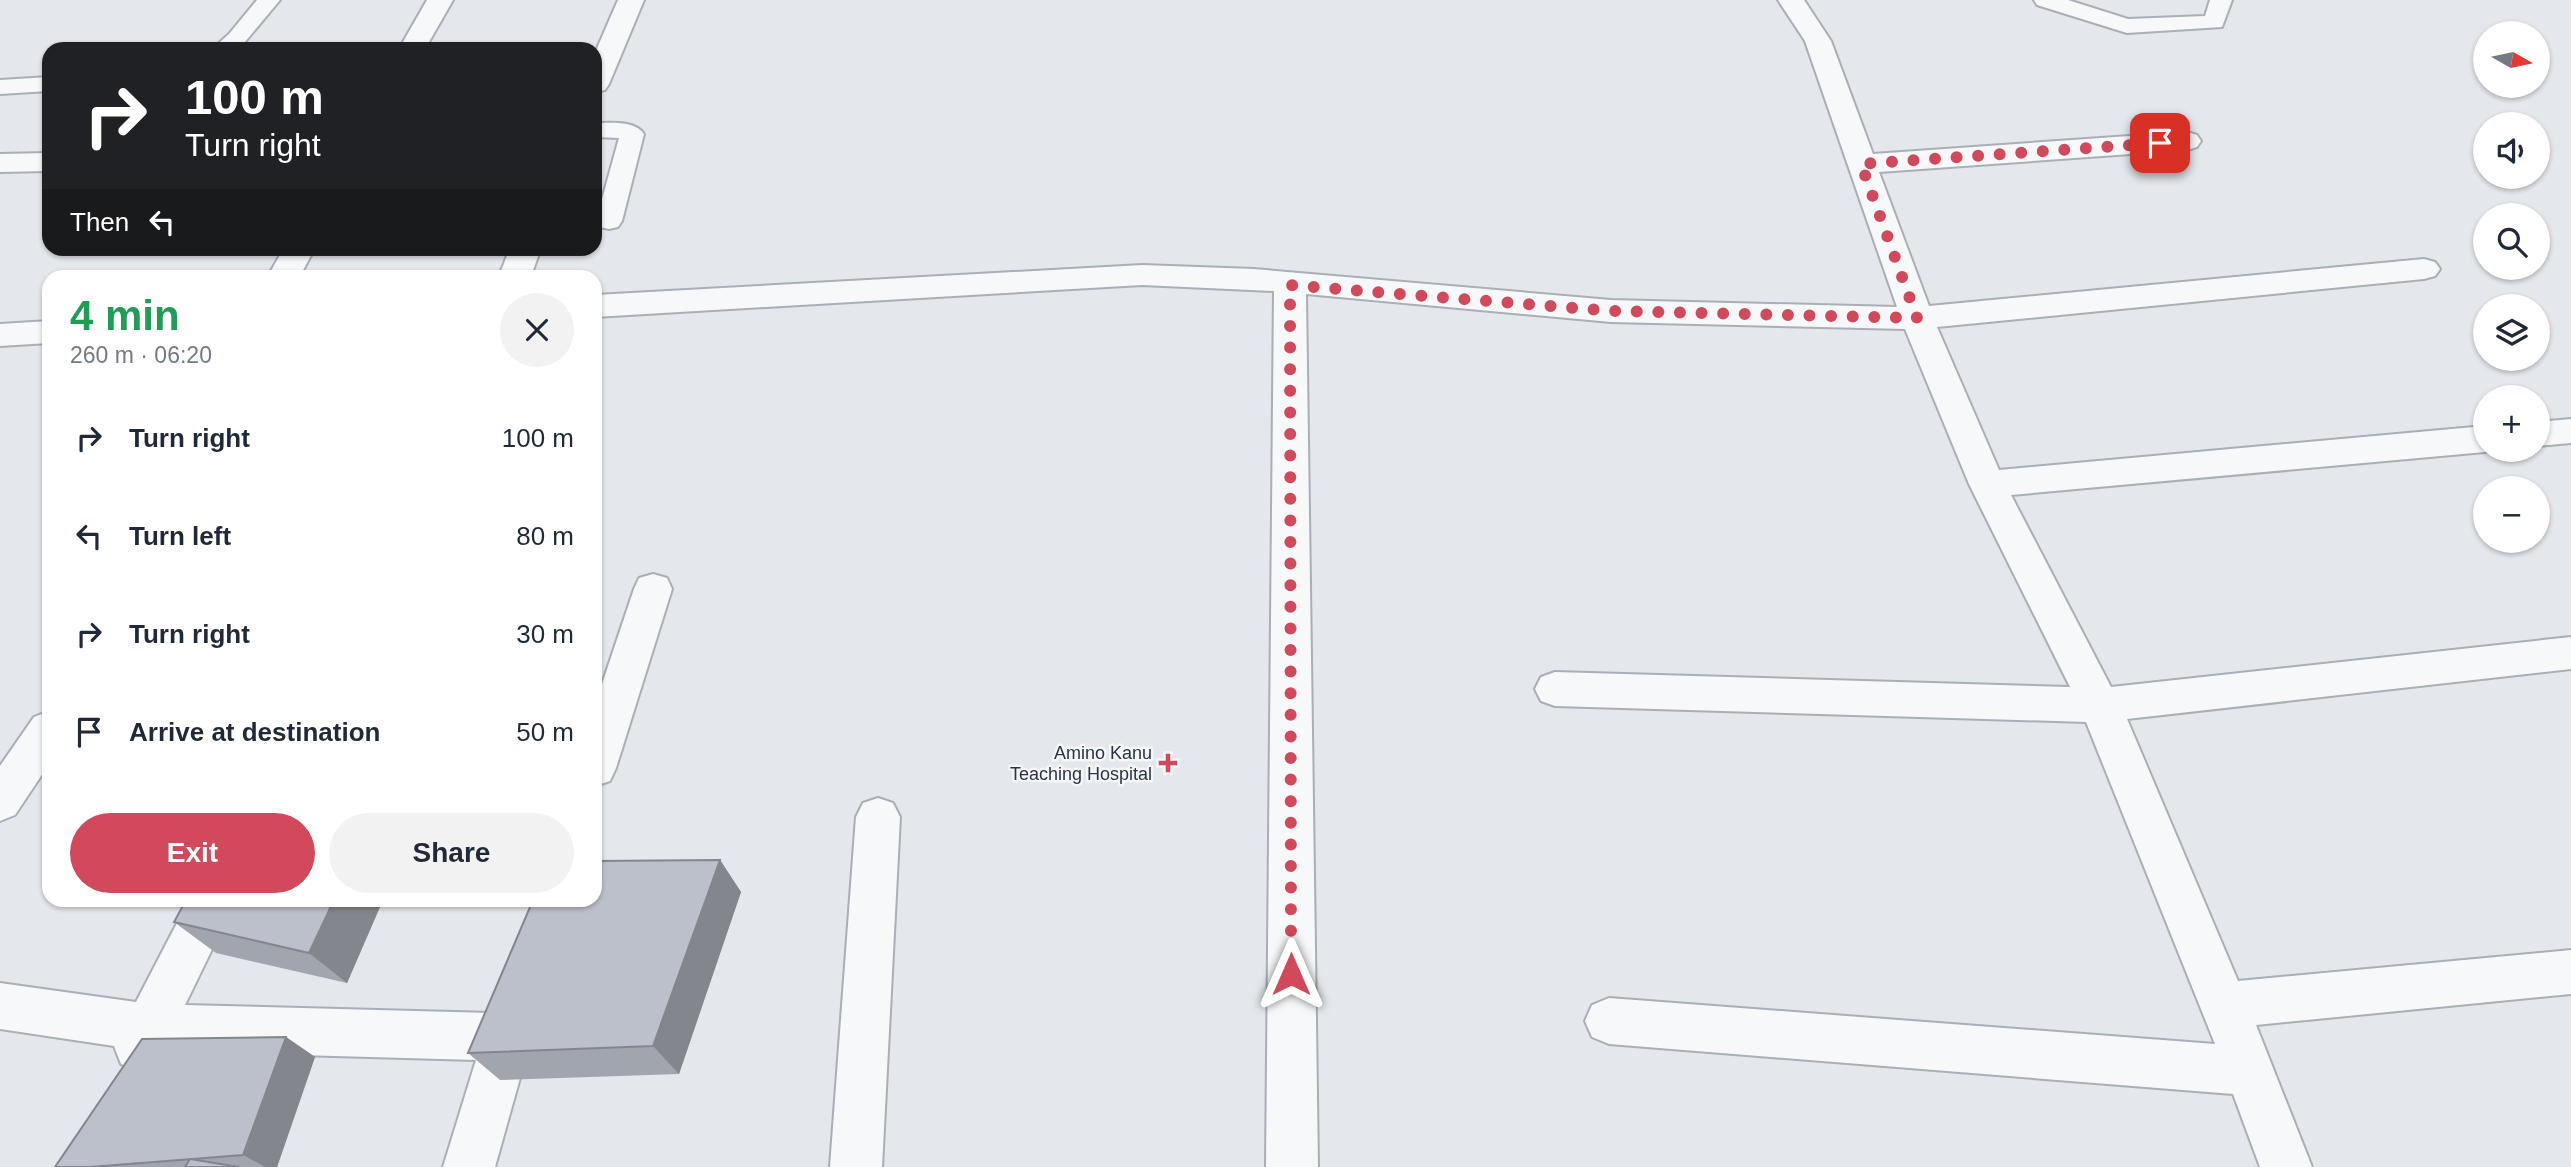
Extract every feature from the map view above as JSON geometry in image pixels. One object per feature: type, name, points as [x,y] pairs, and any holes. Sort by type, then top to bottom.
[{"type":"street","points":[[416,42],[440,0]]},
{"type":"street","points":[[602,68],[631,0]]},
{"type":"street","points":[[1791,0],[1818,41],[1917,318],[1987,484],[2100,705],[2224,1005],[2286,1167]]},
{"type":"street","points":[[1861,164],[2187,141]]},
{"type":"street","points":[[0,163],[42,162]]},
{"type":"street","points":[[602,306],[1142,275],[1254,279],[1290,285],[1611,311],[1917,318],[2424,269]]},
{"type":"street","points":[[1290,285],[1292,1167]]},
{"type":"street","points":[[0,335],[42,332]]},
{"type":"street","points":[[2550,433],[2571,431]]},
{"type":"street","points":[[1987,484],[2473,440]]},
{"type":"street","points":[[602,746],[653,589]]},
{"type":"street","points":[[1555,689],[2100,705],[2571,653]]},
{"type":"street","points":[[0,802],[42,740]]},
{"type":"street","points":[[856,1167],[878,817]]},
{"type":"street","points":[[118,1085],[209,907]]},
{"type":"street","points":[[2224,1005],[2571,972]]},
{"type":"street","points":[[469,1167],[523,987]]},
{"type":"street","points":[[0,1006],[148,1027],[507,1037]]},
{"type":"street","points":[[1609,1021],[2249,1072]]},
{"type":"lane","points":[[233,42],[269,0]]},
{"type":"lane","points":[[2045,0],[2127,26],[2214,22],[2221,0]]},
{"type":"lane","points":[[0,87],[42,84]]},
{"type":"lane","points":[[602,130],[620,130],[632,134],[610,221]]},
{"type":"building","points":[[720,860],[653,1046],[468,1053],[530,907],[602,907],[602,861]]},
{"type":"building","points":[[182,907],[331,907],[309,953],[174,922]]},
{"type":"building","points":[[286,1037],[243,1155],[90,1167],[55,1167],[142,1039]]},
{"type":"building","points":[[190,1159],[239,1167],[185,1167]]},
{"type":"place","name":"Amino Kanu Teaching Hospital","points":[[1168,763]]},
{"type":"route","points":[[1291,974],[1290,285],[1611,311],[1917,318],[1861,164],[2160,143]]}]
